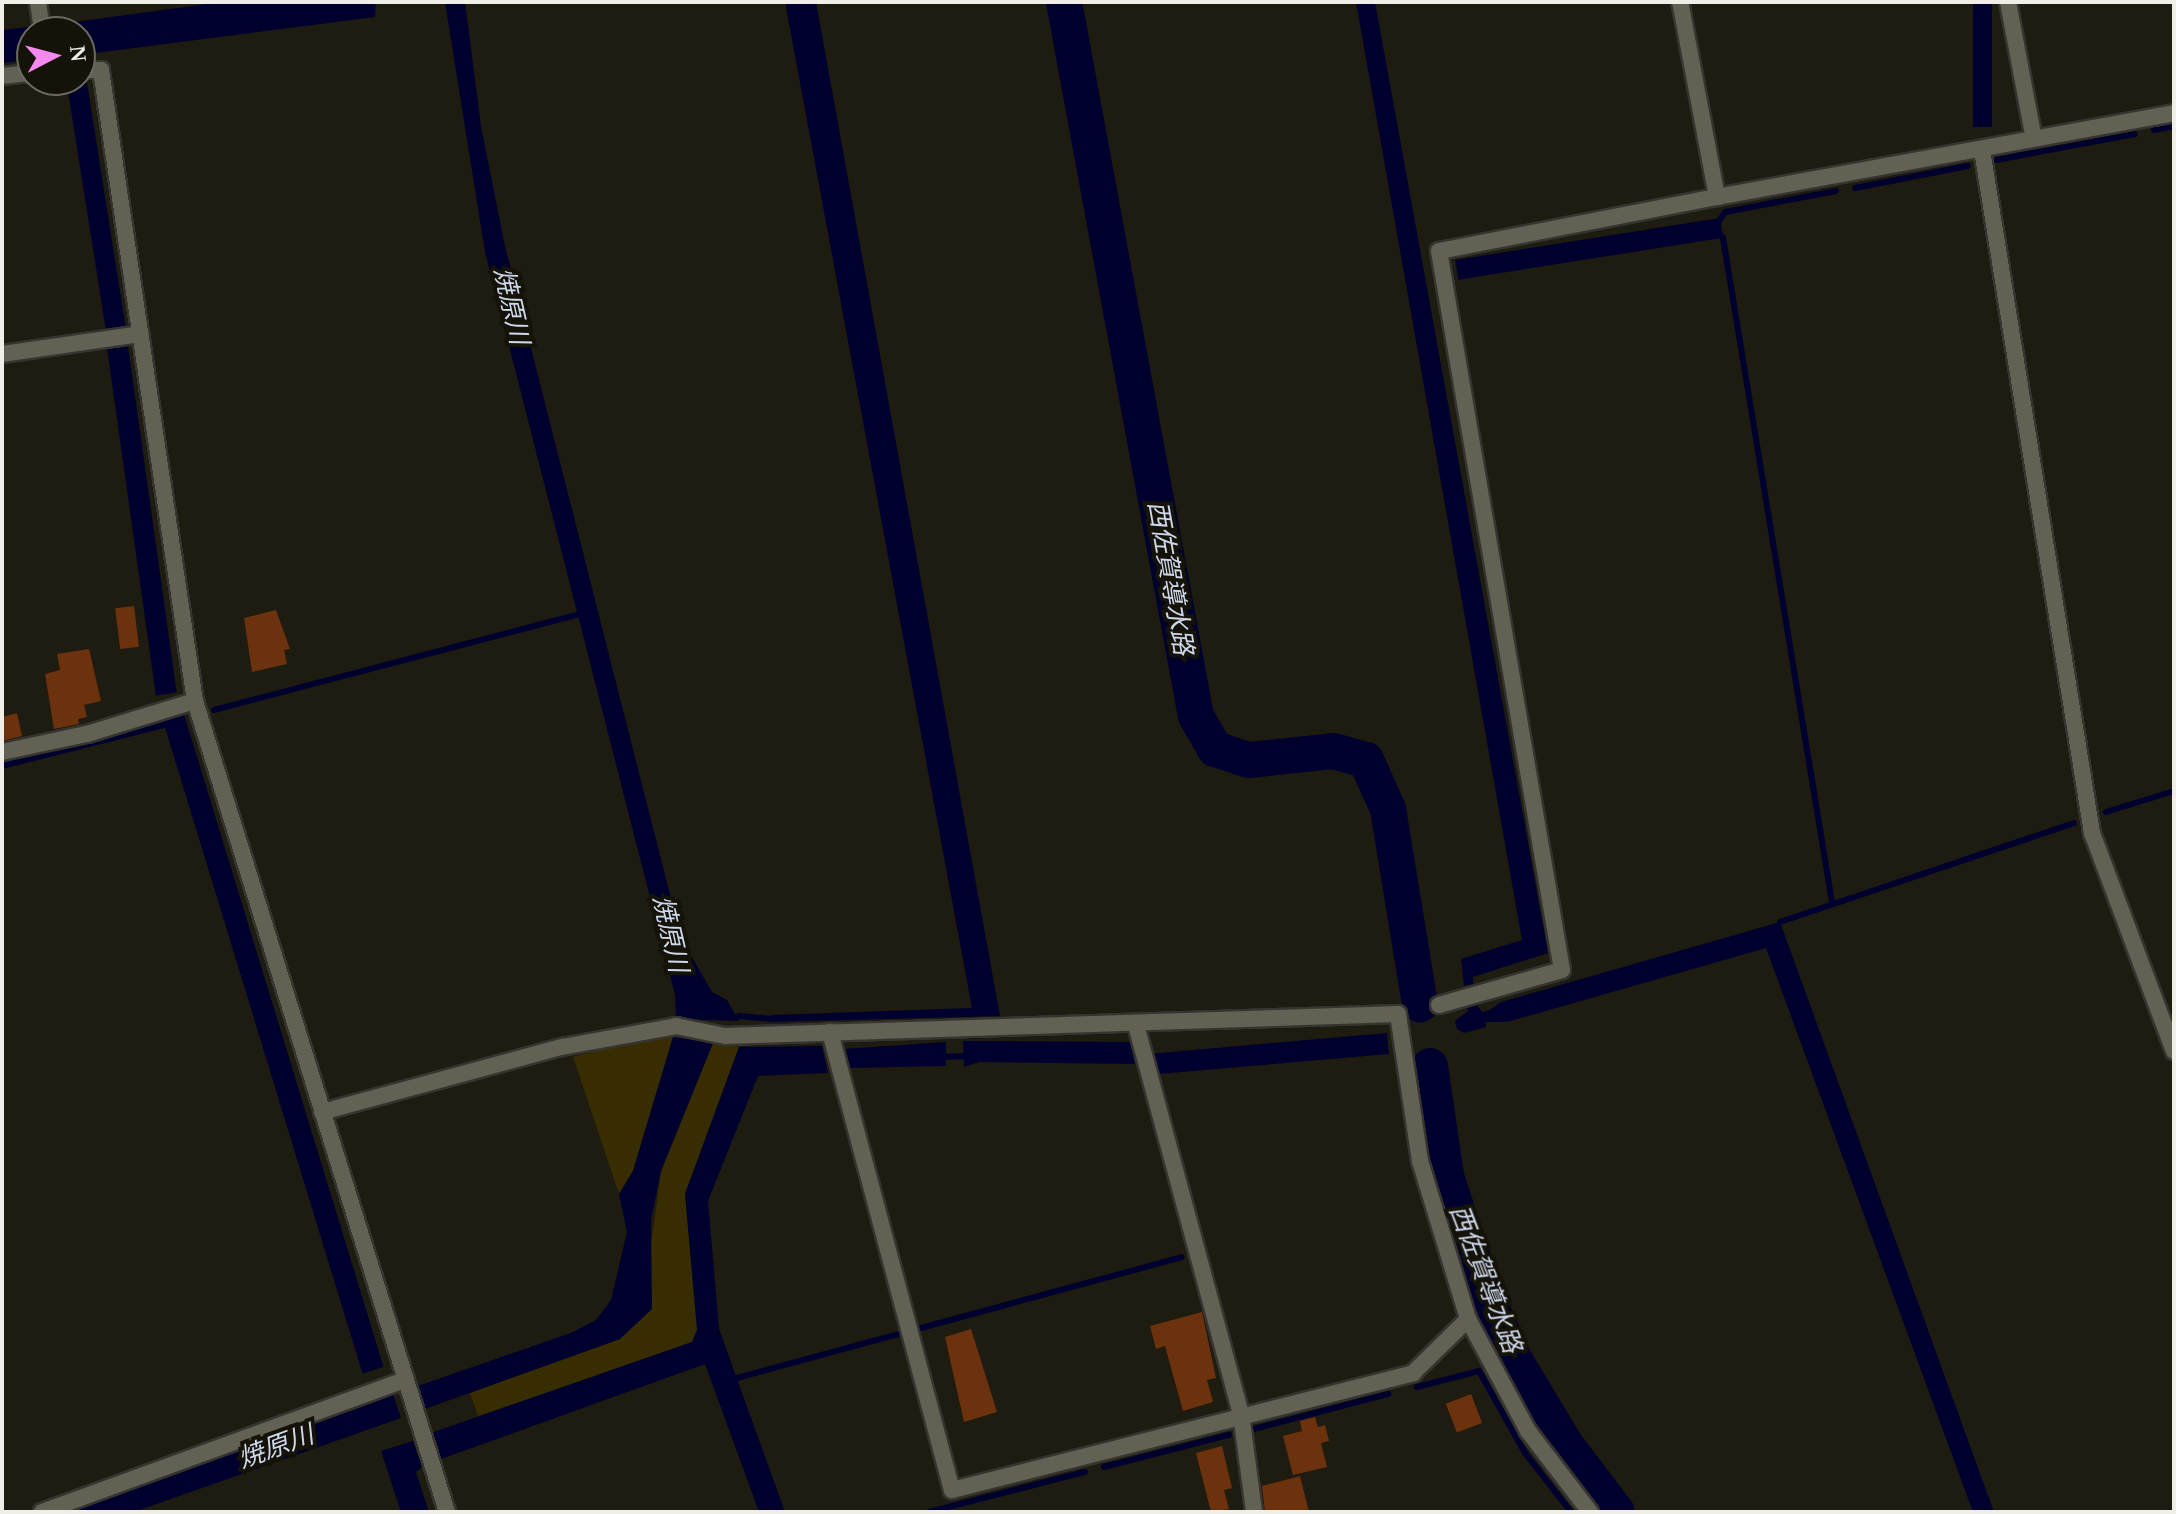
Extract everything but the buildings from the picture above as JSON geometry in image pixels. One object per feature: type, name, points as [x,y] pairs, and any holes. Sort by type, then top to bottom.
[{"type":"street","points":[[1680,2],[1717,197]]},
{"type":"street","points":[[2008,2],[2034,139]]},
{"type":"street","points":[[96,70],[101,70],[195,701],[447,1512]]},
{"type":"street","points":[[1439,1005],[1562,970],[1439,251],[2174,113]]},
{"type":"street","points":[[1982,150],[2092,833],[2174,1051]]},
{"type":"street","points":[[2,354],[141,334]]},
{"type":"street","points":[[2,752],[87,734],[195,701]]},
{"type":"street","points":[[322,1112],[562,1047],[684,1027],[725,1036],[1136,1025],[1398,1014],[1420,1161],[1468,1319],[1528,1431],[1590,1512]]},
{"type":"street","points":[[1136,1025],[1241,1414],[1254,1512]]},
{"type":"street","points":[[830,1032],[952,1490],[1241,1414],[1413,1373],[1468,1319]]},
{"type":"street","points":[[42,1512],[404,1380]]},
{"type":"shaded area","points":[[673,1037],[633,1171],[619,1194],[573,1057],[643,1038]]},
{"type":"shaded area","points":[[713,1043],[739,1047],[685,1194],[698,1331],[692,1342],[478,1416],[470,1393],[620,1339],[649,1260],[661,1171]]},
{"type":"water","points":[[222,2],[376,2],[375,17],[96,53],[96,19]]},
{"type":"water","name":"焼原川","points":[[445,2],[465,2],[481,126],[505,246],[681,938],[712,992],[727,1000],[739,1021],[676,1019],[675,995],[485,252]]},
{"type":"water","points":[[785,2],[816,2],[1000,1016],[771,1022],[772,1015],[972,1008]]},
{"type":"water","points":[[1356,2],[1375,2],[1548,953],[1473,977],[1473,984],[1464,986],[1461,959],[1522,940]]},
{"type":"water","points":[[1973,2],[1992,2],[1992,127],[1973,127]]},
{"type":"water","points":[[16,28],[16,62],[2,63],[2,30]]},
{"type":"water","points":[[69,96],[89,96],[125,326],[106,329]]},
{"type":"water","points":[[1720,218],[1723,238],[1458,280],[1455,260]]},
{"type":"water","points":[[128,346],[177,693],[156,696],[107,349]]},
{"type":"water","points":[[183,711],[384,1367],[363,1373],[162,717]]},
{"type":"water","points":[[1780,922],[1994,1512],[1973,1512],[1766,948],[1507,1022],[1486,1022],[1486,1027],[1464,1033],[1457,1029],[1455,1021],[1468,1011],[1466,1003],[1474,1001],[1482,1012],[1490,1010],[1501,1002]]},
{"type":"water","points":[[1387,1033],[1389,1054],[1153,1075],[1151,1054]]},
{"type":"water","points":[[673,1037],[713,1043],[661,1171],[651,1220],[652,1309],[620,1339],[425,1409],[415,1387],[571,1333],[596,1320],[611,1300],[627,1232],[619,1194],[633,1171]]},
{"type":"water","points":[[963,1041],[1130,1042],[1135,1064],[979,1062],[964,1067]]},
{"type":"water","points":[[946,1042],[946,1066],[848,1068],[844,1049]]},
{"type":"water","points":[[822,1046],[828,1073],[758,1076],[708,1201],[719,1329],[785,1512],[759,1512],[705,1364],[441,1459],[431,1433],[692,1342],[697,1330],[685,1194],[739,1047]]},
{"type":"water","name":"焼原川","points":[[393,1394],[401,1418],[134,1512],[60,1512]]},
{"type":"water","points":[[413,1441],[422,1467],[416,1472],[429,1512],[401,1512],[381,1451]]},
{"type":"waterway","name":"西佐賀導水路","points":[[1064,2],[1196,716],[1215,749],[1249,760],[1333,751],[1366,760],[1388,809],[1420,1004]]},
{"type":"waterway","points":[[2154,130],[2174,126]]},
{"type":"waterway","points":[[1996,160],[2135,134]]},
{"type":"waterway","points":[[1855,188],[1968,166]]},
{"type":"waterway","points":[[1717,224],[1725,212],[1836,191]]},
{"type":"waterway","points":[[1718,233],[1723,238],[1832,902]]},
{"type":"waterway","points":[[214,710],[585,613]]},
{"type":"waterway","points":[[2,766],[164,725]]},
{"type":"waterway","points":[[2106,812],[2174,791]]},
{"type":"waterway","points":[[1780,922],[2074,823]]},
{"type":"waterway","points":[[739,1016],[772,1019]]},
{"type":"waterway","points":[[940,1057],[968,1056]]},
{"type":"waterway","name":"西佐賀導水路","points":[[1430,1066],[1446,1176],[1482,1286],[1513,1357],[1566,1445],[1617,1512]]},
{"type":"waterway","points":[[921,1328],[1182,1257]]},
{"type":"waterway","points":[[737,1378],[899,1334]]},
{"type":"waterway","points":[[1417,1387],[1479,1371],[1525,1453],[1571,1512]]},
{"type":"waterway","points":[[1250,1430],[1388,1394]]},
{"type":"waterway","points":[[1104,1467],[1229,1435]]},
{"type":"waterway","points":[[929,1512],[1085,1472]]}]
